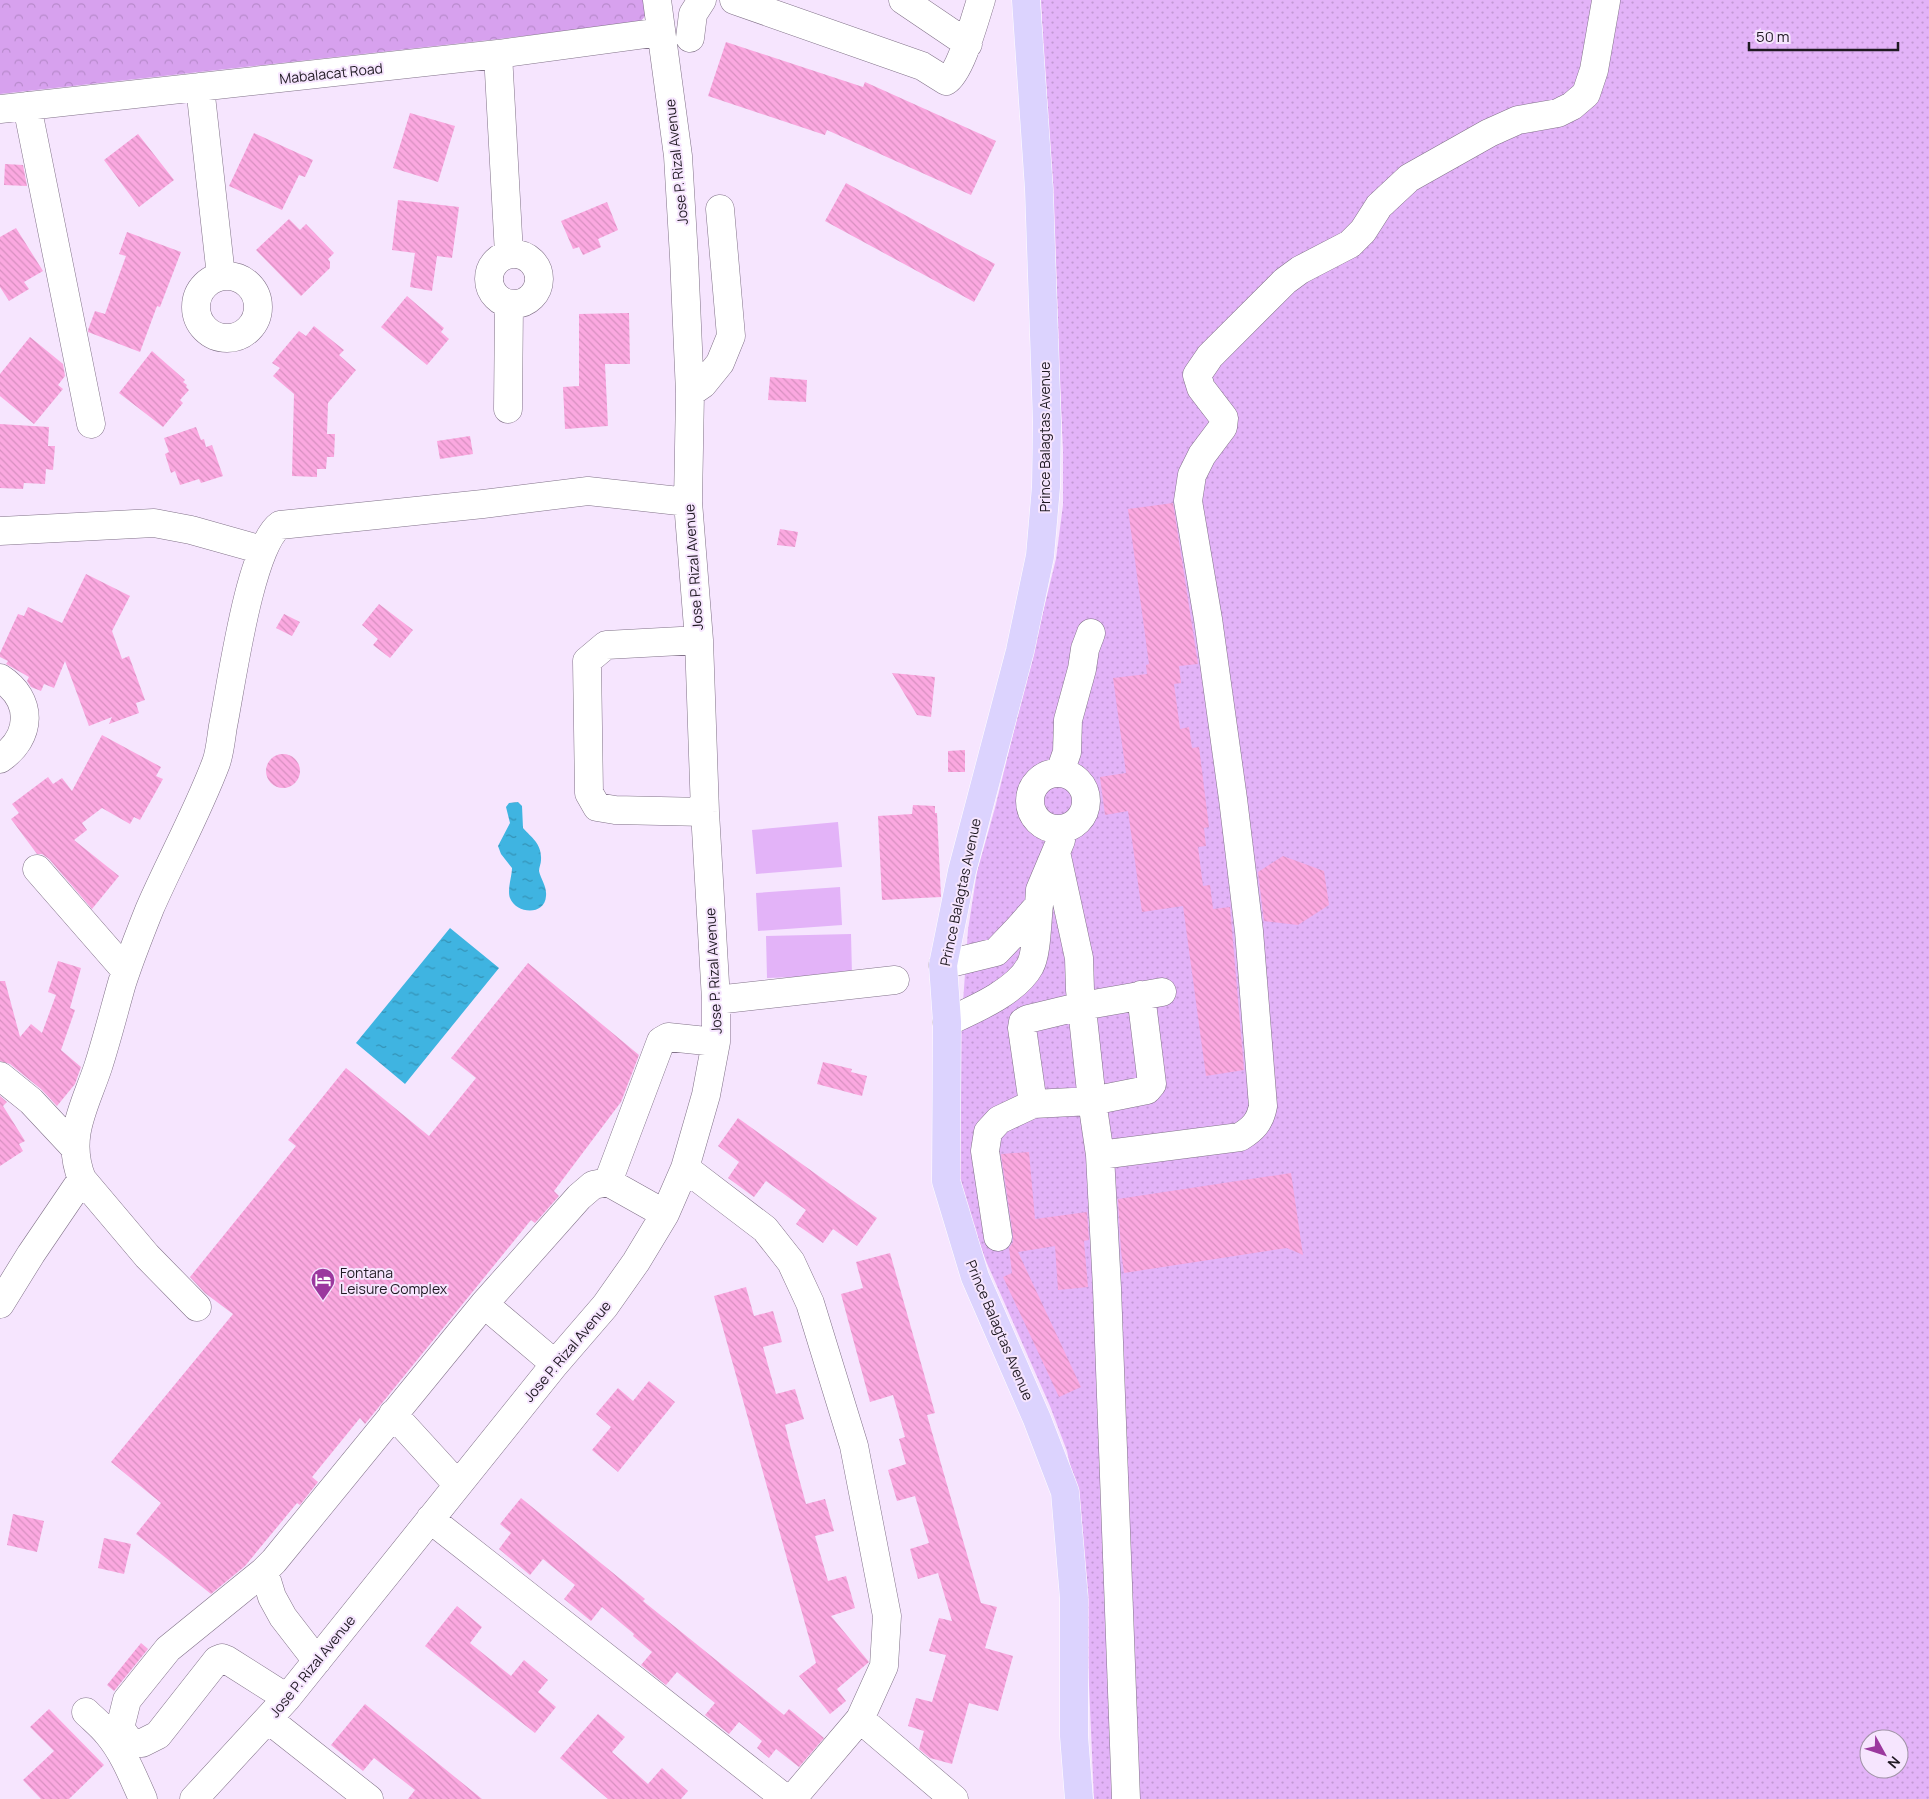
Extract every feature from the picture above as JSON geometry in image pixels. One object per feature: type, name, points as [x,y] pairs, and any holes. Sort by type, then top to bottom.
[{"type":"main road","name":"Prince Balagtas Avenue","points":[[1026,0],[1040,189],[1047,422],[1046,487],[1041,546],[1020,651],[962,871],[943,965],[948,1022],[946,1181],[975,1278],[1037,1419],[1065,1492],[1074,1598],[1074,1736],[1079,1799]]},
{"type":"street","name":"Jose P. Rizal Avenue","points":[[194,1799],[268,1720],[457,1484],[605,1306],[636,1262],[665,1214],[685,1168],[706,1095],[716,1042],[716,1000],[705,812],[699,640],[688,502],[690,393],[678,156],[657,0]]},
{"type":"street","points":[[690,38],[693,14],[702,0]]},
{"type":"street","points":[[734,0],[922,66],[955,87],[950,79],[968,44],[981,0]]},
{"type":"street","points":[[903,0],[968,44]]},
{"type":"street","points":[[1100,1155],[1240,1137],[1253,1129],[1261,1117],[1264,1106],[1249,931],[1233,799],[1208,619],[1188,501],[1192,475],[1202,455],[1222,427],[1224,418],[1201,388],[1197,375],[1210,356],[1285,281],[1300,270],[1350,244],[1363,231],[1379,206],[1409,178],[1489,133],[1518,120],[1558,113],[1572,106],[1586,94],[1594,70],[1606,1]]},
{"type":"street","name":"Mabalacat Road","points":[[0,109],[498,54],[661,32]]},
{"type":"street","points":[[498,54],[509,254]]},
{"type":"street","points":[[200,88],[221,276]]},
{"type":"street","points":[[27,106],[91,424]]},
{"type":"street","points":[[690,393],[703,384],[720,363],[730,336],[720,209]]},
{"type":"street","points":[[509,254],[526,256],[537,268],[539,277],[534,294],[528,300],[519,304],[510,304],[501,300],[494,294],[488,278],[494,263],[501,257],[509,254]]},
{"type":"street","points":[[508,409],[510,304]]},
{"type":"street","points":[[197,1308],[140,1248],[82,1179],[76,1164],[74,1147],[79,1119],[98,1066],[126,971],[150,909],[217,761],[248,597],[262,550],[273,529],[280,525],[588,491],[688,502]]},
{"type":"street","points":[[0,531],[154,523],[191,530],[262,550]]},
{"type":"street","points":[[1060,772],[1067,752],[1068,720],[1082,669],[1085,649],[1091,634]]},
{"type":"street","points":[[699,640],[606,645],[587,661],[589,793],[596,807],[615,810],[705,812]]},
{"type":"street","points":[[0,678],[10,684],[19,696],[24,711],[24,727],[13,749],[0,759]]},
{"type":"street","points":[[948,1022],[1011,988],[1031,966],[1035,945],[1040,890],[1059,840],[1083,814],[1086,800],[1083,787],[1073,776],[1060,772],[1044,776],[1033,787],[1029,802],[1034,817],[1059,840],[1079,958],[1092,1101],[1100,1155],[1107,1288],[1126,1799]]},
{"type":"street","points":[[37,869],[126,971]]},
{"type":"street","points":[[943,965],[996,952],[1039,905]]},
{"type":"street","points":[[716,1000],[895,980]]},
{"type":"street","points":[[998,1237],[985,1152],[988,1132],[999,1120],[1033,1104],[1092,1101],[1147,1090],[1152,1084],[1152,994],[1082,1006],[1028,1019],[1023,1022],[1022,1028],[1033,1104]]},
{"type":"street","points":[[608,1182],[661,1041],[668,1037],[716,1042]]},
{"type":"street","points":[[0,1076],[31,1101],[74,1147]]},
{"type":"street","points":[[685,1168],[765,1229],[791,1262],[810,1303],[854,1446],[887,1616],[884,1666],[860,1719],[792,1799]]},
{"type":"street","points":[[0,1304],[31,1254],[82,1179]]},
{"type":"street","points":[[286,1698],[222,1658],[217,1660],[158,1735],[142,1744],[131,1743],[120,1728],[127,1700],[168,1649],[274,1561],[484,1304],[579,1197],[593,1186],[608,1182],[665,1214]]},
{"type":"street","points":[[484,1304],[555,1364]]},
{"type":"street","points":[[393,1414],[457,1484]]},
{"type":"street","points":[[430,1520],[786,1799]]},
{"type":"street","points":[[264,1571],[272,1597],[283,1617],[317,1661]]},
{"type":"street","points":[[210,1615],[222,1658]]},
{"type":"street","points":[[86,1712],[108,1733],[116,1745],[143,1799]]},
{"type":"street","points":[[860,1719],[957,1799]]},
{"type":"street","points":[[268,1720],[370,1799]]},
{"type":"shaded area","points":[[1041,0],[1929,0],[1929,1799],[1094,1799],[1083,1548],[1078,1500],[1067,1451],[1050,1406],[986,1261],[963,1198],[958,1173],[961,1032],[968,930],[977,872],[995,808],[1056,559],[1063,505],[1063,449]]},
{"type":"shaded area","points":[[838,822],[842,867],[756,874],[752,830]]},
{"type":"shaded area","points":[[840,887],[842,925],[758,931],[756,893]]},
{"type":"shaded area","points":[[851,934],[852,975],[767,978],[766,936]]},
{"type":"green space","points":[[0,0],[646,0],[647,9],[641,21],[561,32],[0,94]]},
{"type":"water","points":[[518,802],[522,806],[523,828],[536,842],[541,854],[539,871],[545,886],[546,896],[541,907],[536,910],[524,910],[513,903],[510,898],[512,868],[501,854],[498,846],[510,823],[506,807],[509,803]]},
{"type":"water","points":[[450,928],[499,968],[405,1084],[356,1043]]},
{"type":"building","points":[[726,42],[863,87],[865,82],[996,141],[971,195],[827,130],[825,135],[708,96]]},
{"type":"building","points":[[410,113],[455,126],[438,182],[393,168]]},
{"type":"building","points":[[254,133],[313,160],[305,177],[299,175],[282,210],[229,186]]},
{"type":"building","points":[[138,134],[174,180],[139,207],[104,160]]},
{"type":"building","points":[[5,164],[23,165],[27,186],[4,185]]},
{"type":"building","points":[[846,183],[995,264],[974,302],[825,221]]},
{"type":"building","points":[[398,200],[459,207],[452,258],[437,256],[432,291],[410,287],[415,253],[392,250]]},
{"type":"building","points":[[607,202],[618,230],[598,239],[601,247],[583,255],[579,247],[573,249],[561,221]]},
{"type":"building","points":[[289,219],[300,230],[306,224],[334,253],[328,259],[330,268],[301,296],[256,250]]},
{"type":"building","points":[[16,228],[43,271],[24,282],[29,289],[9,301],[0,287],[0,237]]},
{"type":"building","points":[[127,232],[181,252],[160,307],[157,306],[140,352],[88,332],[95,311],[105,314],[126,256],[119,254]]},
{"type":"building","points":[[407,296],[444,328],[441,332],[449,339],[427,365],[381,327]]},
{"type":"building","points":[[629,313],[630,364],[605,364],[608,426],[565,429],[563,387],[579,386],[579,314]]},
{"type":"building","points":[[314,326],[344,350],[339,355],[356,370],[328,403],[327,434],[335,434],[334,457],[327,457],[326,469],[317,469],[317,477],[292,476],[294,394],[273,376],[280,368],[272,363],[299,331],[306,336]]},
{"type":"building","points":[[30,337],[63,364],[65,376],[58,385],[63,389],[34,424],[0,396],[0,374]]},
{"type":"building","points":[[152,351],[185,380],[183,382],[189,390],[180,400],[183,403],[163,427],[119,393]]},
{"type":"building","points":[[770,377],[807,380],[806,402],[768,400]]},
{"type":"building","points":[[0,424],[49,427],[48,446],[55,446],[53,470],[46,469],[45,484],[24,483],[23,489],[0,488]]},
{"type":"building","points":[[196,427],[201,440],[204,439],[206,447],[212,445],[223,476],[201,483],[199,479],[180,485],[175,471],[171,473],[165,454],[169,452],[164,438]]},
{"type":"building","points":[[470,436],[473,454],[440,459],[437,441]]},
{"type":"building","points":[[1173,503],[1198,664],[1179,666],[1181,683],[1174,684],[1180,729],[1189,727],[1192,748],[1199,747],[1209,827],[1204,828],[1206,846],[1198,847],[1203,886],[1210,885],[1213,909],[1230,907],[1244,1070],[1206,1076],[1183,906],[1142,912],[1128,811],[1105,815],[1100,777],[1126,773],[1113,678],[1147,674],[1146,665],[1149,664],[1128,509]]},
{"type":"building","points":[[780,529],[798,532],[795,547],[777,545]]},
{"type":"building","points":[[86,574],[130,596],[112,631],[122,659],[129,656],[145,700],[136,703],[139,713],[109,724],[112,717],[89,726],[65,661],[54,688],[44,684],[41,691],[31,687],[27,681],[29,677],[6,664],[8,661],[0,657],[0,653],[18,614],[24,616],[28,607],[62,623]]},
{"type":"building","points":[[379,604],[413,630],[390,658],[373,645],[378,639],[362,625]]},
{"type":"building","points":[[284,614],[300,622],[292,636],[276,628]]},
{"type":"building","points":[[892,673],[935,677],[931,717],[917,715]]},
{"type":"building","points":[[102,735],[161,767],[156,776],[163,779],[140,820],[134,817],[130,824],[102,808],[82,823],[87,830],[74,840],[119,876],[92,909],[49,859],[42,854],[37,854],[11,819],[19,813],[12,804],[48,777],[53,784],[62,778],[72,791]]},
{"type":"building","points":[[965,750],[965,772],[948,772],[948,751]]},
{"type":"building","points":[[283,754],[295,759],[300,771],[295,783],[283,788],[271,783],[266,771],[271,759]]},
{"type":"building","points":[[913,805],[935,806],[935,813],[937,813],[941,897],[882,900],[878,816],[912,814]]},
{"type":"building","points":[[1283,856],[1324,871],[1329,905],[1298,925],[1264,921],[1258,872]]},
{"type":"building","points":[[58,961],[81,968],[70,1008],[75,1010],[61,1050],[81,1067],[75,1084],[57,1106],[41,1089],[10,1064],[0,1061],[0,981],[5,981],[20,1037],[31,1024],[42,1033],[56,995],[48,992]]},
{"type":"building","points":[[528,963],[639,1055],[621,1102],[554,1191],[559,1196],[535,1223],[531,1220],[365,1424],[360,1418],[312,1477],[318,1482],[300,1505],[297,1503],[245,1566],[211,1594],[136,1534],[161,1503],[111,1462],[233,1314],[205,1293],[190,1277],[296,1146],[288,1140],[346,1068],[429,1136],[476,1078],[451,1058]]},
{"type":"building","points":[[823,1062],[852,1069],[851,1072],[867,1076],[862,1096],[817,1084]]},
{"type":"building","points":[[0,1096],[7,1102],[3,1106],[25,1141],[19,1144],[23,1151],[0,1166]]},
{"type":"building","points":[[738,1118],[877,1218],[857,1246],[833,1229],[823,1243],[796,1224],[806,1210],[766,1181],[754,1197],[728,1178],[739,1162],[718,1146]]},
{"type":"building","points":[[1029,1152],[1035,1219],[1087,1212],[1089,1240],[1084,1241],[1088,1287],[1058,1290],[1055,1246],[1018,1252],[1081,1387],[1059,1397],[1003,1277],[1012,1273],[1009,1248],[1013,1242],[1013,1235],[1001,1154]]},
{"type":"building","points":[[1291,1173],[1303,1255],[1287,1248],[1124,1273],[1118,1199]]},
{"type":"building","points":[[890,1253],[935,1413],[927,1415],[981,1603],[997,1607],[985,1648],[1013,1656],[998,1711],[969,1703],[952,1764],[930,1758],[919,1749],[924,1731],[908,1726],[916,1698],[932,1702],[946,1655],[929,1651],[939,1618],[952,1621],[938,1573],[918,1579],[910,1549],[929,1543],[915,1496],[897,1501],[888,1470],[906,1464],[899,1439],[905,1437],[893,1395],[870,1402],[841,1294],[863,1288],[856,1262]]},
{"type":"building","points":[[746,1287],[754,1316],[773,1311],[782,1342],[763,1347],[776,1394],[795,1389],[804,1419],[785,1425],[806,1504],[825,1499],[834,1531],[815,1536],[828,1581],[846,1576],[855,1608],[831,1616],[869,1662],[837,1689],[846,1701],[830,1714],[799,1676],[816,1663],[714,1296]]},
{"type":"building","points":[[649,1381],[675,1402],[618,1472],[592,1450],[611,1427],[596,1414],[618,1388],[633,1401]]},
{"type":"building","points":[[521,1498],[645,1599],[643,1601],[784,1715],[789,1709],[824,1738],[799,1767],[776,1749],[769,1758],[757,1748],[762,1741],[739,1722],[729,1734],[705,1715],[715,1703],[677,1672],[666,1685],[641,1665],[652,1652],[602,1607],[591,1621],[564,1599],[575,1585],[543,1559],[530,1575],[499,1549],[511,1533],[500,1524]]},
{"type":"building","points":[[13,1514],[44,1521],[37,1552],[7,1545]]},
{"type":"building","points":[[104,1538],[131,1544],[124,1574],[98,1568]]},
{"type":"building","points":[[457,1606],[482,1627],[470,1643],[511,1676],[524,1660],[548,1680],[538,1692],[556,1707],[535,1733],[425,1646]]},
{"type":"building","points":[[141,1643],[148,1649],[114,1691],[107,1685]]},
{"type":"building","points":[[365,1704],[482,1799],[408,1799],[415,1790],[374,1758],[363,1771],[331,1745]]},
{"type":"building","points":[[49,1709],[104,1765],[69,1799],[41,1799],[23,1780],[54,1751],[30,1727]]},
{"type":"building","points":[[598,1714],[625,1737],[612,1752],[648,1784],[662,1768],[688,1791],[681,1799],[608,1799],[560,1758]]},
{"type":"place","name":"Fontana Leisure Complex","points":[[323,1301]]}]
